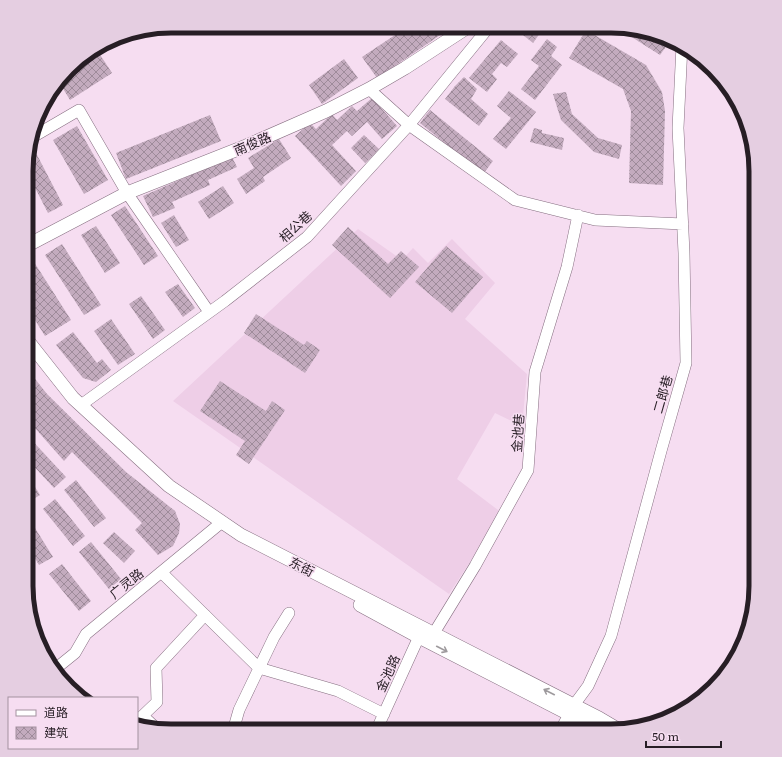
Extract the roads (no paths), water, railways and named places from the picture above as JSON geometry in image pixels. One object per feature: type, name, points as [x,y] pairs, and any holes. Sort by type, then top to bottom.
[{"type":"main road","name":"南俊路","points":[[33,242],[127,193],[246,146],[326,111],[369,89],[405,68],[459,33]]},
{"type":"main road","name":"东街","points":[[33,347],[73,398],[169,486],[219,525]]},
{"type":"main road","name":"东街","points":[[33,359],[97,431],[178,500],[219,525],[241,535],[425,633],[572,709],[605,724]]},
{"type":"main road","name":"东街","points":[[572,709],[592,724]]},
{"type":"street","name":"相公巷","points":[[81,405],[225,302],[307,237],[409,125],[484,33]]},
{"type":"street","name":"二郎巷","points":[[564,724],[588,686],[611,636],[686,363],[678,128],[682,53]]},
{"type":"street","points":[[369,89],[409,125],[515,200],[595,220],[682,224]]},
{"type":"street","points":[[38,134],[79,110],[127,193],[209,312]]},
{"type":"street","name":"金池巷","points":[[425,633],[475,566],[528,470],[535,372],[567,267],[578,215]]},
{"type":"street","name":"广灵路","points":[[59,666],[75,653],[86,634],[219,525]]},
{"type":"street","points":[[161,572],[259,668],[338,690],[384,714]]},
{"type":"street","points":[[235,724],[239,710],[274,637],[289,613]]},
{"type":"street","points":[[140,718],[157,702],[156,668],[205,614]]},
{"type":"street","name":"金池路","points":[[379,724],[425,633]]}]
